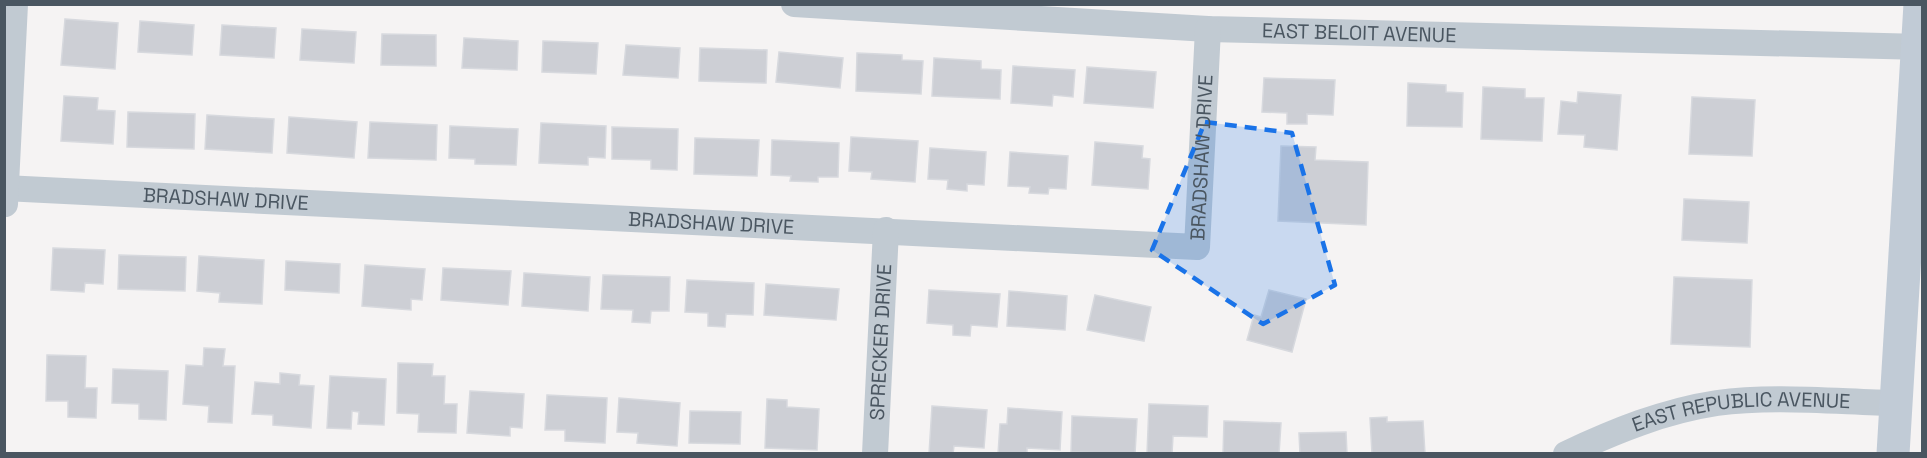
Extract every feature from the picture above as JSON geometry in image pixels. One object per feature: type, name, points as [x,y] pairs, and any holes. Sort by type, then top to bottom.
[{"type":"main road","points":[[1893,453],[1909,404],[1920,4]]},
{"type":"street","points":[[5,194],[15,4]]},
{"type":"street","name":"EAST BELOIT AVENUE","points":[[794,4],[1208,28],[1920,46]]},
{"type":"street","name":"BRADSHAW DRIVE","points":[[5,194],[886,230],[1197,247],[1208,28]]},
{"type":"street","name":"SPRECKER DRIVE","points":[[875,453],[886,230]]},
{"type":"street","name":"EAST REPUBLIC AVENUE","points":[[1566,453],[1610,433],[1671,412],[1718,403],[1909,404]]},
{"type":"highlighted area","points":[[1205,122],[1292,133],[1335,285],[1263,324],[1152,250]]},
{"type":"building","points":[[65,19],[118,23],[115,69],[61,65]]},
{"type":"building","points":[[140,21],[194,25],[192,55],[138,52]]},
{"type":"building","points":[[222,25],[276,28],[274,58],[220,55]]},
{"type":"building","points":[[302,29],[356,32],[354,63],[300,60]]},
{"type":"building","points":[[382,34],[436,35],[436,66],[381,65]]},
{"type":"building","points":[[464,38],[518,41],[517,70],[462,68]]},
{"type":"building","points":[[543,41],[598,43],[596,74],[542,72]]},
{"type":"building","points":[[626,45],[680,48],[678,78],[623,75]]},
{"type":"building","points":[[700,48],[767,50],[766,83],[699,81]]},
{"type":"building","points":[[779,52],[843,58],[840,88],[776,82]]},
{"type":"building","points":[[857,53],[902,55],[902,60],[923,61],[921,94],[856,91]]},
{"type":"building","points":[[934,58],[981,61],[981,69],[1001,70],[1000,99],[932,96]]},
{"type":"building","points":[[1013,66],[1075,70],[1073,97],[1053,95],[1052,106],[1011,103]]},
{"type":"building","points":[[1087,67],[1156,72],[1153,108],[1084,103]]},
{"type":"building","points":[[1264,78],[1335,80],[1333,115],[1307,114],[1307,124],[1287,124],[1287,113],[1262,112]]},
{"type":"building","points":[[1408,83],[1446,85],[1446,92],[1463,93],[1462,127],[1407,126]]},
{"type":"building","points":[[1483,87],[1525,89],[1525,98],[1544,98],[1542,141],[1481,139]]},
{"type":"building","points":[[1578,92],[1621,95],[1617,150],[1584,147],[1585,135],[1558,134],[1561,101],[1577,103]]},
{"type":"building","points":[[64,96],[98,98],[97,110],[115,111],[113,144],[61,141]]},
{"type":"building","points":[[1692,97],[1755,100],[1752,156],[1689,154]]},
{"type":"building","points":[[128,112],[195,114],[194,149],[127,147]]},
{"type":"building","points":[[207,115],[274,119],[272,153],[205,149]]},
{"type":"building","points":[[289,117],[357,122],[354,158],[287,153]]},
{"type":"building","points":[[370,122],[437,125],[436,160],[368,158]]},
{"type":"building","points":[[541,123],[606,126],[605,158],[588,157],[588,165],[539,163]]},
{"type":"building","points":[[450,126],[518,129],[516,165],[475,164],[475,159],[449,158]]},
{"type":"building","points":[[612,127],[678,129],[677,170],[651,169],[651,160],[612,159]]},
{"type":"building","points":[[851,137],[918,141],[915,182],[871,179],[872,172],[849,171]]},
{"type":"building","points":[[695,138],[759,140],[757,176],[694,174]]},
{"type":"building","points":[[772,140],[839,143],[838,177],[818,177],[818,182],[790,181],[791,176],[771,175]]},
{"type":"building","points":[[1095,142],[1143,146],[1142,158],[1150,159],[1148,189],[1092,185]]},
{"type":"building","points":[[1281,146],[1316,147],[1315,160],[1368,162],[1366,225],[1278,221]]},
{"type":"building","points":[[930,148],[986,152],[984,185],[967,184],[967,191],[947,189],[948,180],[928,179]]},
{"type":"building","points":[[1010,152],[1068,156],[1066,189],[1049,188],[1048,194],[1029,193],[1030,187],[1008,186]]},
{"type":"building","points":[[1684,199],[1749,202],[1747,243],[1682,240]]},
{"type":"building","points":[[53,248],[105,250],[103,284],[85,283],[84,292],[51,290]]},
{"type":"building","points":[[119,255],[186,257],[185,291],[118,289]]},
{"type":"building","points":[[199,256],[264,260],[262,304],[219,302],[220,293],[197,291]]},
{"type":"building","points":[[286,261],[340,264],[339,293],[285,290]]},
{"type":"building","points":[[365,265],[425,269],[422,300],[411,299],[411,310],[362,306]]},
{"type":"building","points":[[443,268],[511,271],[508,305],[441,300]]},
{"type":"building","points":[[524,273],[590,277],[588,311],[522,306]]},
{"type":"building","points":[[603,275],[670,277],[669,311],[651,311],[650,323],[632,322],[633,310],[601,309]]},
{"type":"building","points":[[1674,277],[1752,280],[1750,347],[1671,344]]},
{"type":"building","points":[[687,280],[754,283],[753,315],[726,314],[725,327],[708,326],[708,313],[685,312]]},
{"type":"building","points":[[766,284],[839,289],[836,320],[764,315]]},
{"type":"building","points":[[929,290],[1000,294],[997,327],[971,325],[970,336],[953,335],[953,325],[927,323]]},
{"type":"building","points":[[1269,290],[1306,299],[1292,352],[1247,340],[1254,315],[1261,317]]},
{"type":"building","points":[[1009,291],[1067,296],[1065,330],[1007,326]]},
{"type":"building","points":[[1095,295],[1151,307],[1144,341],[1087,330]]},
{"type":"building","points":[[204,348],[225,349],[223,366],[235,366],[232,423],[208,422],[209,406],[183,404],[186,365],[203,366]]},
{"type":"building","points":[[47,355],[86,356],[85,388],[97,388],[96,418],[68,417],[68,401],[46,401]]},
{"type":"building","points":[[398,363],[433,364],[432,376],[445,376],[444,404],[457,404],[456,433],[418,432],[419,414],[397,413]]},
{"type":"building","points":[[113,369],[168,371],[166,420],[139,419],[139,404],[112,403]]},
{"type":"building","points":[[280,373],[300,375],[299,385],[314,386],[311,428],[273,425],[273,415],[252,414],[255,382],[280,384]]},
{"type":"building","points":[[330,376],[386,379],[384,425],[358,424],[359,412],[352,411],[351,429],[327,428]]},
{"type":"building","points":[[470,391],[524,394],[522,428],[510,427],[510,436],[467,433]]},
{"type":"building","points":[[547,395],[607,398],[605,443],[565,441],[565,430],[545,430]]},
{"type":"building","points":[[619,398],[680,403],[677,446],[637,443],[638,433],[617,432]]},
{"type":"building","points":[[767,399],[787,400],[787,407],[819,409],[817,450],[765,448]]},
{"type":"building","points":[[1149,404],[1208,406],[1207,437],[1173,436],[1172,454],[1147,454]]},
{"type":"building","points":[[932,406],[987,410],[984,448],[954,446],[953,454],[929,454]]},
{"type":"building","points":[[1008,408],[1062,412],[1060,450],[1027,448],[1027,454],[998,454],[1000,424],[1007,424]]},
{"type":"building","points":[[690,411],[741,412],[740,444],[689,443]]},
{"type":"building","points":[[1072,416],[1137,419],[1135,454],[1071,452]]},
{"type":"building","points":[[1387,417],[1387,422],[1423,421],[1425,454],[1372,454],[1370,418]]},
{"type":"building","points":[[1224,421],[1281,423],[1279,454],[1223,454]]},
{"type":"building","points":[[1346,432],[1347,454],[1300,454],[1299,433]]}]
